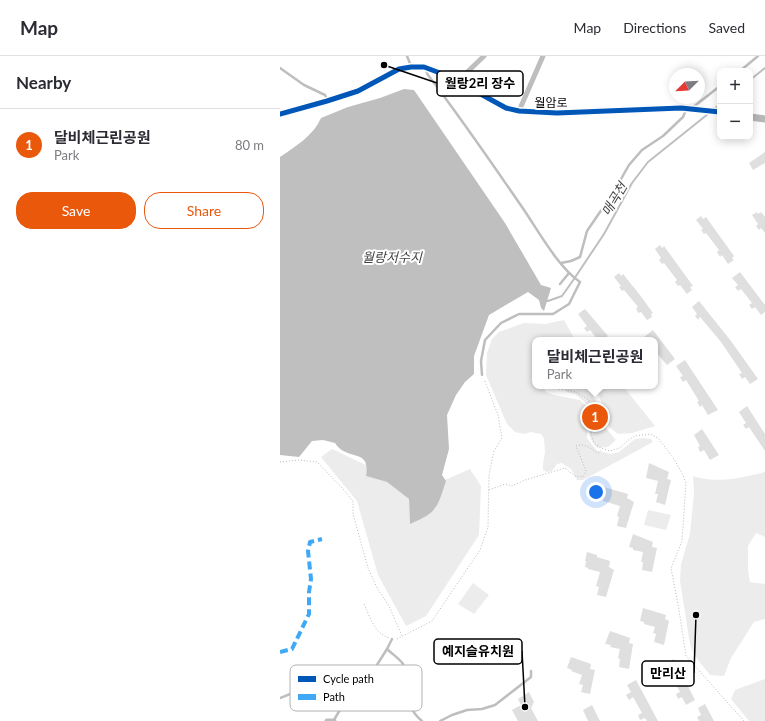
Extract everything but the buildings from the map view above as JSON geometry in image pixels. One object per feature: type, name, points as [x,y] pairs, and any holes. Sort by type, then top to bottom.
[{"type":"street","points":[[458,81],[484,56]]},
{"type":"street","points":[[520,111],[543,56]]},
{"type":"street","name":"월암로","points":[[280,114],[358,91],[399,69],[411,67],[424,67],[458,81],[506,108],[520,111],[557,113],[629,109],[692,109],[717,112]]},
{"type":"street","points":[[753,117],[765,119]]},
{"type":"street","points":[[327,721],[334,721]]},
{"type":"lane","points":[[407,56],[411,67]]},
{"type":"lane","points":[[744,68],[758,56]]},
{"type":"lane","points":[[424,67],[428,75],[467,127],[561,263],[570,275],[580,282],[569,304],[553,314],[519,314],[501,323],[485,340],[481,361],[482,376]]},
{"type":"lane","points":[[280,68],[304,85],[325,95],[327,101]]},
{"type":"lane","points":[[561,263],[571,262],[580,257],[587,231],[613,193],[629,165],[642,150],[662,136],[717,88]]},
{"type":"lane","points":[[560,284],[570,275]]},
{"type":"lane","points":[[377,665],[388,649],[392,639]]},
{"type":"lane","points":[[388,649],[403,665]]},
{"type":"lane","points":[[440,721],[467,710],[482,709],[496,705],[531,677],[531,671]]},
{"type":"lane","points":[[280,698],[290,694]]},
{"type":"lane","points":[[334,721],[340,711]]},
{"type":"lane","points":[[413,711],[422,721]]},
{"type":"path","points":[[364,604],[373,626],[384,636],[395,640],[432,621],[480,550],[488,526],[489,475],[494,451],[502,438],[498,415],[482,376]]},
{"type":"path","points":[[559,389],[576,392],[589,400],[593,414],[590,430],[594,443],[603,449],[610,451],[620,448],[635,436],[650,434],[658,438],[674,459],[682,473],[686,483],[682,541],[671,568],[686,656],[744,721]]},
{"type":"path","points":[[488,490],[505,484],[512,486],[524,480],[565,468],[574,476],[582,478],[586,471],[576,446],[583,444],[599,453],[603,449]]},
{"type":"path","points":[[280,462],[299,460],[317,462],[353,501],[353,514],[368,568],[377,588],[389,606],[402,636]]},
{"type":"shaded area","points":[[564,320],[573,337],[532,337],[532,389],[544,389],[546,392],[554,395],[580,400],[587,407],[587,404],[575,394],[566,392],[566,389],[589,389],[591,391],[600,409],[604,426],[616,440],[608,447],[597,448],[590,438],[588,419],[587,438],[597,451],[611,454],[619,452],[635,439],[651,439],[653,442],[583,480],[577,480],[571,469],[562,463],[557,464],[552,471],[547,472],[543,470],[545,452],[544,438],[541,434],[531,432],[524,434],[515,432],[507,424],[486,375],[487,353],[492,339],[499,332],[524,323],[545,324]]},
{"type":"shaded area","points":[[596,389],[625,389],[655,426],[632,433],[618,434],[609,427],[606,414]]},
{"type":"shaded area","points":[[332,449],[368,466],[366,476],[387,482],[409,499],[410,523],[435,509],[445,480],[470,469],[481,486],[479,535],[426,616],[406,626],[378,575],[357,501],[321,457]]},
{"type":"shaded area","points":[[765,472],[765,537],[756,533],[748,546],[748,570],[750,582],[765,584],[765,619],[754,622],[731,658],[724,676],[710,675],[694,655],[690,644],[680,581],[681,564],[690,534],[694,492],[693,476],[711,480],[720,480]]},
{"type":"shaded area","points":[[648,510],[671,515],[666,530],[644,525]]},
{"type":"shaded area","points":[[473,583],[489,595],[474,614],[458,604]]},
{"type":"shaded area","points":[[765,679],[765,721],[749,721],[731,699],[735,690]]},
{"type":"water","name":"월랑저수지","points":[[404,89],[414,90],[505,223],[541,285],[551,288],[544,311],[541,308],[539,300],[528,292],[489,315],[474,356],[474,374],[465,382],[456,395],[447,415],[449,449],[442,475],[446,481],[441,497],[431,512],[410,524],[409,499],[387,482],[366,476],[367,467],[365,461],[362,458],[340,449],[335,443],[323,440],[312,441],[299,457],[280,455],[280,157],[298,145],[309,135],[321,118],[348,107],[380,98]]},
{"type":"waterway","name":"매곡천","points":[[753,78],[765,68]]},
{"type":"waterway","name":"매곡천","points":[[713,110],[717,107]]},
{"type":"waterway","name":"매곡천","points":[[546,300],[548,301],[562,296],[604,234],[632,183],[648,162],[708,114]]},
{"type":"marked path","points":[[280,652],[292,649],[309,614],[309,592],[311,579],[308,551],[310,542],[322,539]]},
{"type":"cycle path","points":[[280,114],[358,91],[399,69],[411,67],[424,67],[448,76],[506,108],[519,111],[557,113],[681,108],[717,112]]},
{"type":"place","name":"월랑2리 장수","points":[[384,65]]},
{"type":"place","name":"달비체근린공원","points":[[595,417]]},
{"type":"place","name":"만리산","points":[[696,615]]},
{"type":"place","name":"예지슬유치원","points":[[525,707]]}]
